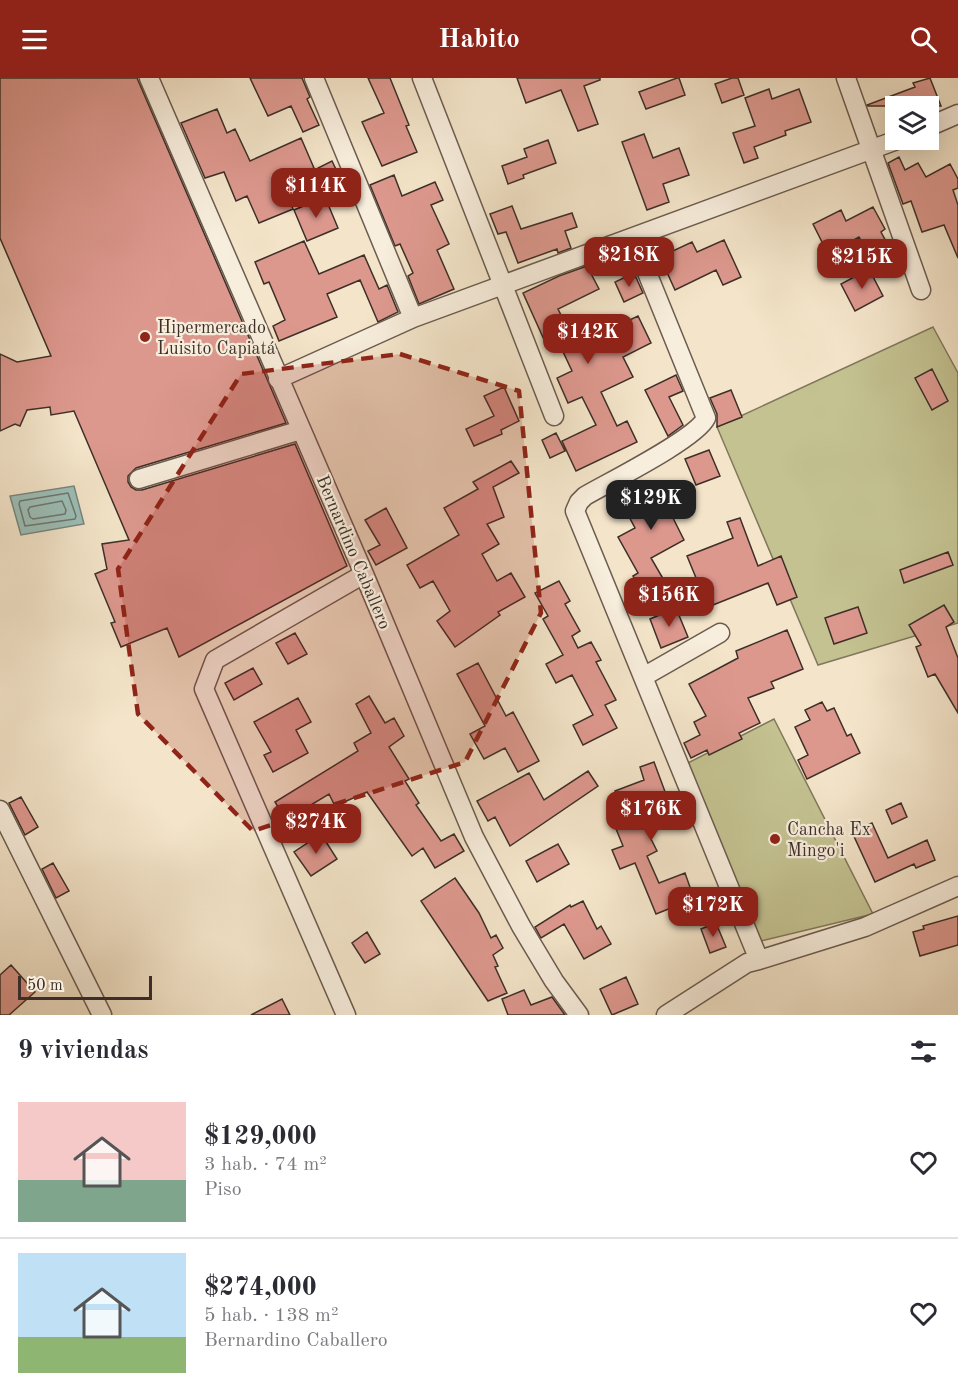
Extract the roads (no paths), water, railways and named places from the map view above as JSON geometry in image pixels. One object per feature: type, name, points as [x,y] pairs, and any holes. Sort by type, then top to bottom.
[{"type":"street","name":"Bernardino Caballero","points":[[149,78],[364,574],[474,837],[521,926],[554,981],[579,1015]]},
{"type":"street","points":[[314,78],[413,318]]},
{"type":"street","points":[[422,78],[554,416]]},
{"type":"street","points":[[846,78],[921,290]]},
{"type":"street","points":[[939,122],[958,114]]},
{"type":"street","points":[[278,379],[413,318],[885,145]]},
{"type":"street","points":[[633,238],[706,418],[698,430],[688,437],[585,496],[575,511],[759,960]]},
{"type":"street","points":[[139,479],[300,430]]},
{"type":"street","points":[[346,1015],[204,689],[215,660],[364,574]]},
{"type":"street","points":[[643,677],[720,633]]},
{"type":"street","points":[[0,810],[102,1015]]},
{"type":"street","points":[[666,1015],[747,963],[865,927],[958,886]]},
{"type":"water","points":[[74,486],[84,524],[21,535],[10,496]]},
{"type":"place","name":"Hipermercado Luisito Capiatá","points":[[145,337]]},
{"type":"place","name":"Cancha Ex Mingo'i","points":[[775,839]]}]
